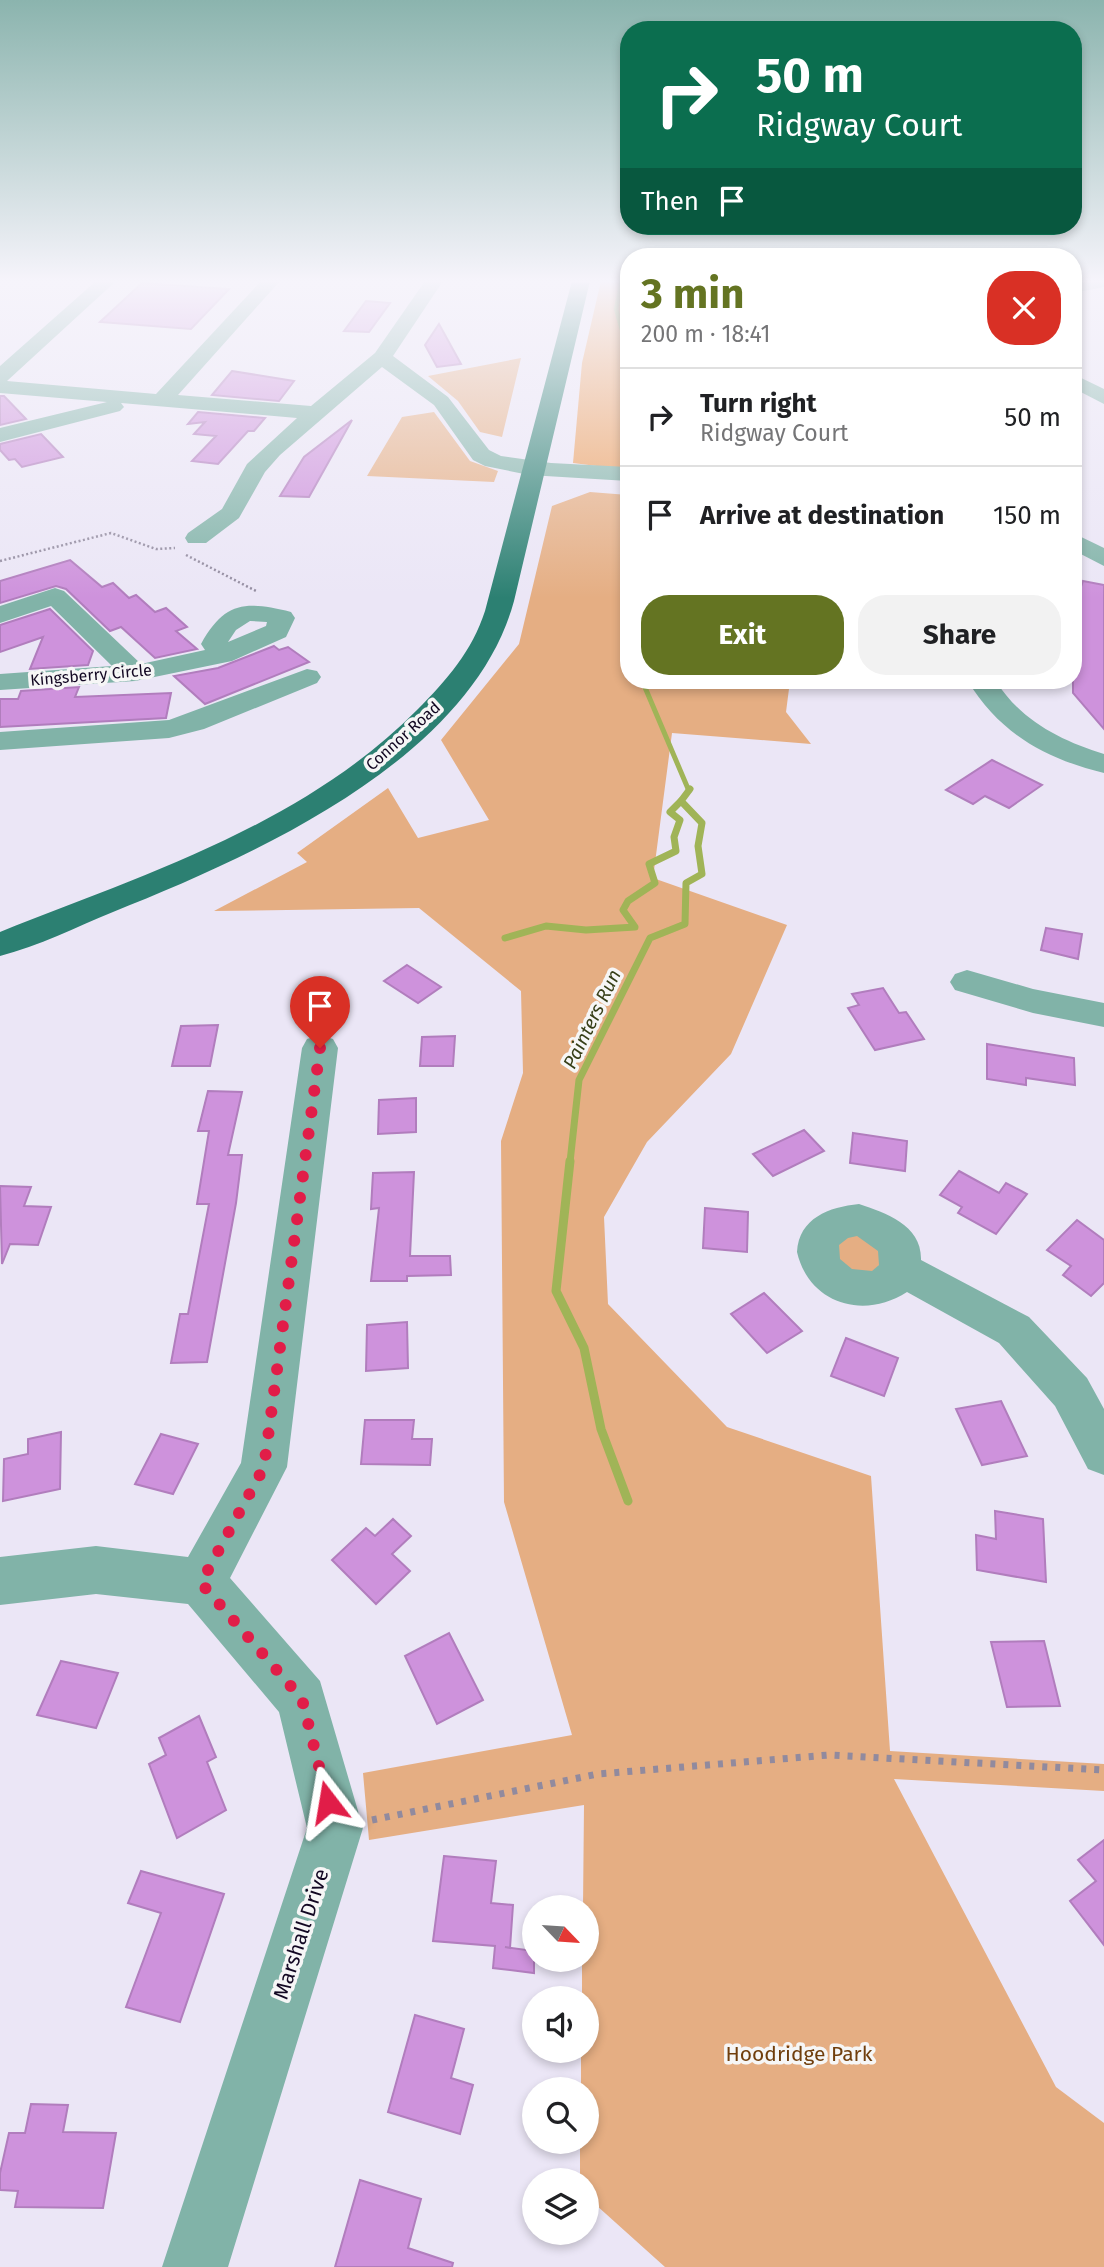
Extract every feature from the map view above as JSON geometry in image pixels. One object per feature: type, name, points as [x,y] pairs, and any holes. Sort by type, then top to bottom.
[{"type":"main road","name":"Connor Road","points":[[0,945],[206,860],[269,829],[339,791],[428,719],[467,673],[491,631],[538,467],[557,387]]},
{"type":"street","points":[[0,387],[316,414]]},
{"type":"street","points":[[0,435],[154,400],[167,387]]},
{"type":"street","points":[[192,543],[231,513],[263,460],[348,387]]},
{"type":"street","points":[[422,387],[441,401],[488,461],[620,473]]},
{"type":"street","points":[[1085,387],[1104,398]]},
{"type":"street","points":[[0,615],[55,596],[135,673]]},
{"type":"street","name":"Kingsberry Circle","points":[[0,682],[93,707],[135,673],[222,655],[214,644],[223,626],[240,613],[260,612]]},
{"type":"street","points":[[0,741],[93,707],[169,729],[194,723],[307,677]]},
{"type":"street","points":[[986,689],[992,701],[1020,727],[1075,755],[1104,764]]},
{"type":"street","points":[[967,982],[1034,1001],[1104,1015]]},
{"type":"street","points":[[201,1583],[264,1467],[320,1048]]},
{"type":"street","points":[[901,1269],[1014,1329],[1071,1392],[1104,1454]]},
{"type":"street","points":[[0,1580],[96,1570],[201,1583],[302,1699],[335,1828]]},
{"type":"street","name":"Marshall Drive","points":[[195,2267],[335,1828]]},
{"type":"path","points":[[0,561],[111,533],[156,549],[192,543]]},
{"type":"path","points":[[192,543],[186,558],[229,576],[262,595],[260,612]]},
{"type":"path","points":[[335,1828],[598,1773],[829,1755],[1104,1770]]},
{"type":"green space","points":[[441,387],[514,387],[502,437],[480,432],[458,401]]},
{"type":"green space","points":[[434,412],[470,461],[498,471],[494,482],[367,476],[402,417]]},
{"type":"green space","name":"Hoodridge Park","points":[[590,492],[620,494],[620,689],[789,689],[786,712],[811,744],[672,733],[653,878],[787,925],[731,1054],[647,1142],[604,1217],[608,1304],[727,1427],[871,1476],[890,1751],[1104,1764],[1104,1791],[894,1779],[1056,2087],[1104,2123],[1104,2267],[665,2267],[599,2208],[599,2168],[580,2168],[580,2154],[599,2154],[599,2077],[581,2077],[581,2063],[599,2063],[599,1986],[582,1986],[582,1972],[599,1972],[599,1895],[583,1895],[584,1805],[369,1840],[363,1773],[572,1735],[504,1502],[501,1141],[523,1073],[521,991],[419,908],[214,911],[307,862],[297,853],[388,788],[418,838],[489,820],[441,740],[519,644],[552,506]]},
{"type":"green space","points":[[845,1231],[873,1238],[883,1260],[874,1272],[849,1275],[827,1245]]},
{"type":"shaded area","points":[[580,387],[620,387],[620,469],[573,463]]},
{"type":"building","points":[[219,387],[290,387],[279,401],[212,395]]},
{"type":"building","points":[[0,396],[4,396],[26,419],[0,425]]},
{"type":"building","points":[[198,412],[265,418],[254,431],[248,431],[218,464],[192,461],[216,436],[194,434],[205,422],[188,424]]},
{"type":"building","points":[[352,420],[309,497],[280,496],[304,457]]},
{"type":"building","points":[[41,434],[63,457],[22,467],[15,459],[9,460],[0,450],[0,444]]},
{"type":"building","points":[[70,560],[102,587],[113,583],[129,598],[136,595],[155,612],[166,608],[187,627],[176,631],[197,649],[155,658],[121,627],[110,631],[66,589],[56,586],[0,603],[0,581]]},
{"type":"building","points":[[1083,581],[1104,585],[1104,729],[1073,693],[1073,689],[1082,689]]},
{"type":"building","points":[[50,609],[93,651],[88,665],[30,669],[43,637],[0,652],[0,625]]},
{"type":"building","points":[[274,646],[279,650],[288,647],[309,662],[205,704],[174,676],[218,668]]},
{"type":"building","points":[[79,687],[75,697],[171,693],[166,718],[0,727],[0,699],[18,699],[21,691]]},
{"type":"building","points":[[992,760],[1042,785],[1009,808],[985,796],[973,804],[946,790]]},
{"type":"building","points":[[1046,928],[1082,934],[1078,959],[1041,950]]},
{"type":"building","points":[[407,965],[441,987],[418,1003],[384,981]]},
{"type":"building","points":[[883,988],[899,1013],[906,1012],[924,1039],[875,1050],[848,1008],[859,1005],[852,994]]},
{"type":"building","points":[[218,1025],[210,1066],[172,1066],[181,1026]]},
{"type":"building","points":[[455,1036],[453,1066],[420,1066],[422,1037]]},
{"type":"building","points":[[987,1044],[1074,1058],[1075,1085],[1026,1078],[1026,1085],[987,1079]]},
{"type":"building","points":[[208,1091],[242,1092],[228,1155],[242,1155],[236,1203],[207,1362],[171,1363],[180,1314],[188,1314],[209,1204],[197,1204],[209,1131],[198,1131]]},
{"type":"building","points":[[416,1098],[416,1132],[378,1134],[379,1100]]},
{"type":"building","points":[[804,1130],[824,1151],[773,1176],[753,1154]]},
{"type":"building","points":[[853,1133],[907,1141],[905,1171],[850,1163]]},
{"type":"building","points":[[959,1171],[999,1193],[1006,1183],[1027,1194],[996,1234],[958,1213],[962,1207],[940,1195]]},
{"type":"building","points":[[414,1172],[410,1256],[450,1256],[451,1275],[407,1276],[407,1281],[371,1281],[379,1208],[371,1209],[373,1173]]},
{"type":"building","points":[[0,1186],[31,1187],[24,1206],[51,1207],[38,1245],[10,1244],[2,1264]]},
{"type":"building","points":[[705,1208],[748,1212],[747,1252],[703,1248]]},
{"type":"building","points":[[1077,1220],[1104,1240],[1104,1283],[1091,1296],[1063,1275],[1071,1266],[1047,1250]]},
{"type":"building","points":[[764,1293],[802,1331],[767,1353],[731,1314]]},
{"type":"building","points":[[407,1322],[408,1368],[366,1371],[367,1325]]},
{"type":"building","points":[[846,1338],[898,1358],[884,1396],[831,1376]]},
{"type":"building","points":[[1001,1401],[1027,1456],[982,1465],[956,1409]]},
{"type":"building","points":[[365,1420],[414,1420],[412,1439],[432,1439],[430,1465],[361,1464]]},
{"type":"building","points":[[61,1432],[60,1489],[3,1501],[4,1459],[28,1454],[28,1439]]},
{"type":"building","points":[[161,1434],[198,1444],[173,1494],[135,1484]]},
{"type":"building","points":[[995,1511],[1043,1519],[1046,1582],[977,1570],[976,1535],[996,1539]]},
{"type":"building","points":[[393,1519],[411,1536],[392,1554],[410,1571],[376,1604],[332,1560],[366,1528],[375,1536]]},
{"type":"building","points":[[449,1633],[483,1700],[437,1724],[405,1656]]},
{"type":"building","points":[[1044,1641],[1060,1706],[1007,1707],[991,1642]]},
{"type":"building","points":[[61,1661],[118,1673],[96,1728],[37,1715]]},
{"type":"building","points":[[199,1716],[216,1757],[207,1762],[226,1810],[177,1838],[149,1764],[166,1755],[159,1738]]},
{"type":"building","points":[[1104,1840],[1104,1945],[1070,1901],[1096,1881],[1078,1860]]},
{"type":"building","points":[[444,1856],[496,1861],[491,1903],[513,1905],[510,1948],[522,1950],[522,1972],[493,1968],[495,1946],[433,1941]]},
{"type":"building","points":[[141,1871],[224,1894],[180,2022],[126,2007],[161,1913],[128,1903]]},
{"type":"building","points":[[415,2015],[464,2029],[451,2078],[473,2085],[460,2134],[388,2112]]},
{"type":"building","points":[[31,2104],[68,2105],[63,2132],[116,2133],[103,2208],[15,2207],[18,2191],[0,2190],[0,2173],[9,2133],[25,2133]]},
{"type":"building","points":[[360,2180],[421,2199],[408,2248],[453,2263],[452,2267],[335,2267]]},
{"type":"waterway","name":"Painters Run","points":[[646,689],[689,791]]},
{"type":"waterway","name":"Painters Run","points":[[681,801],[689,791]]},
{"type":"waterway","points":[[505,938],[546,926],[586,930],[635,927],[623,910],[628,901],[655,883],[649,864],[676,851],[674,837],[680,820],[670,812],[681,801]]},
{"type":"waterway","name":"Painters Run","points":[[570,1162],[579,1080],[650,938],[685,924],[686,883],[702,874],[698,846],[702,823],[681,801]]},
{"type":"waterway","name":"Painters Run","points":[[570,1161],[556,1291],[584,1348],[601,1429],[628,1501]]},
{"type":"route","points":[[320,1048],[264,1467],[201,1583],[302,1699],[328,1802]]}]
